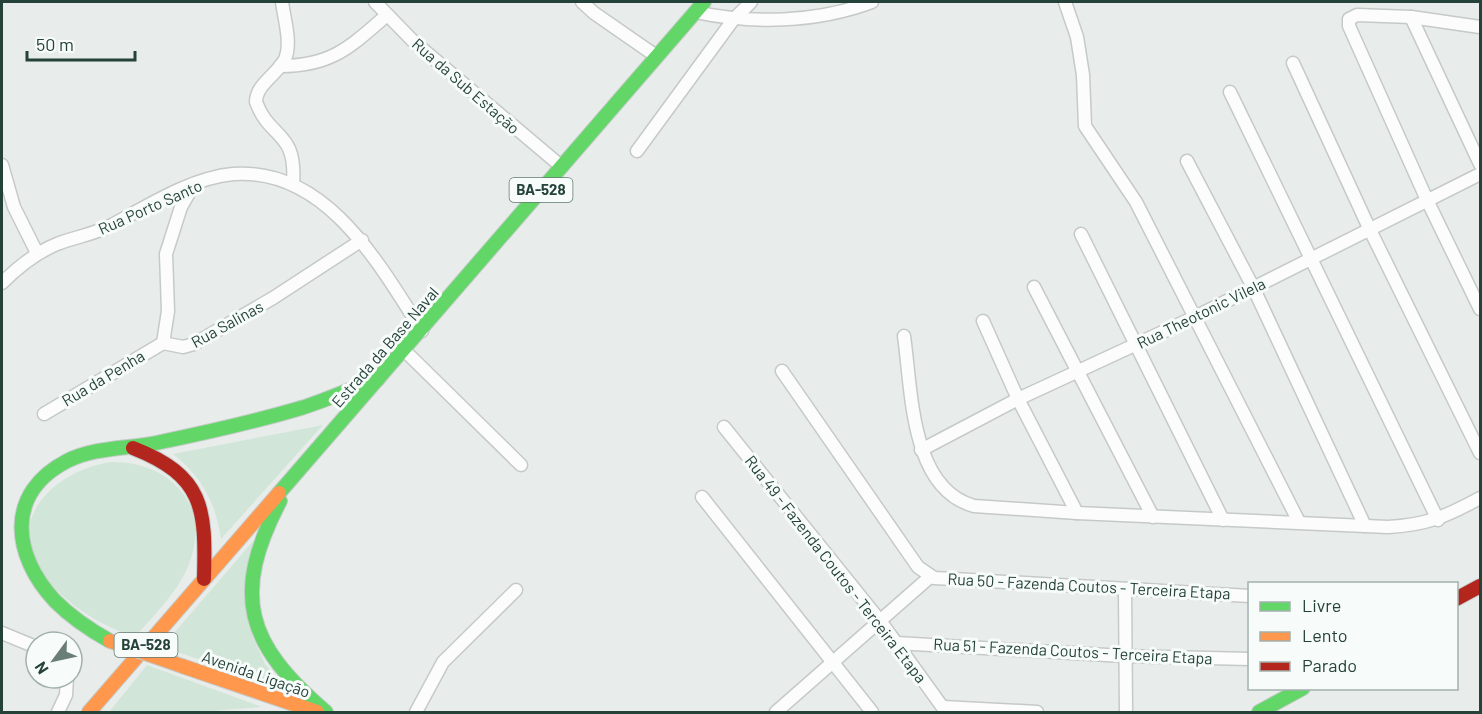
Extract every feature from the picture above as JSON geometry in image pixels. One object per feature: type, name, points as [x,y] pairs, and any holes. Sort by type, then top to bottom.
[{"type":"main road","name":"Estrada da Base Naval","points":[[89,712],[422,331],[699,7]]},
{"type":"main road","name":"Avenida Ligação","points":[[317,712],[110,641],[80,626],[42,596],[18,563],[12,547],[12,522],[23,499],[57,466],[72,458],[104,448],[133,448],[302,408],[379,379]]},
{"type":"main road","name":"Avenida Ligação","points":[[133,448],[169,464],[183,476],[196,495],[204,517],[204,579]]},
{"type":"main road","points":[[292,479],[252,568],[250,591],[254,614],[272,658],[302,694],[326,712]]},
{"type":"main road","points":[[1458,598],[1480,586]]},
{"type":"main road","points":[[1259,712],[1299,690]]},
{"type":"street","points":[[282,2],[288,44],[280,66],[257,93],[258,107],[289,146],[294,167],[293,184]]},
{"type":"street","name":"Rua da Sub Estação","points":[[375,2],[471,92],[562,167]]},
{"type":"street","points":[[582,2],[594,13],[656,56]]},
{"type":"street","points":[[637,151],[733,20],[751,2]]},
{"type":"street","points":[[699,7],[733,20],[800,18],[832,14],[872,2]]},
{"type":"street","points":[[1065,2],[1077,37],[1083,75],[1084,126],[1136,202],[1299,522]]},
{"type":"street","points":[[280,66],[314,64],[337,55],[387,15]]},
{"type":"street","points":[[1480,27],[1411,17],[1357,15],[1350,17],[1349,22],[1427,200],[1480,309]]},
{"type":"street","points":[[1411,17],[1480,164]]},
{"type":"street","points":[[1293,63],[1370,230],[1480,453]]},
{"type":"street","points":[[1230,92],[1438,520]]},
{"type":"street","points":[[1187,161],[1253,287],[1365,526]]},
{"type":"street","points":[[2,165],[15,207],[37,253]]},
{"type":"street","name":"Rua Porto Santo","points":[[2,283],[37,253],[103,230],[194,184],[240,174],[281,179],[293,184],[322,204],[362,240],[422,331]]},
{"type":"street","name":"Rua Theotonic Vilela","points":[[921,450],[1018,399],[1195,317],[1480,174]]},
{"type":"street","name":"Rua Salinas","points":[[194,184],[181,207],[166,254],[168,311],[163,343],[183,347],[194,344],[273,298],[362,240]]},
{"type":"street","points":[[1081,234],[1223,520]]},
{"type":"street","points":[[1034,286],[1153,517]]},
{"type":"street","points":[[982,321],[1018,399],[1077,513]]},
{"type":"street","points":[[904,336],[921,450],[940,485],[959,501],[974,506],[1153,517],[1413,526],[1438,520],[1480,498]]},
{"type":"street","name":"Rua da Penha","points":[[44,414],[163,343]]},
{"type":"street","points":[[405,350],[520,465]]},
{"type":"street","name":"Rua 50 - Fazenda Coutos - Terceira Etapa","points":[[782,371],[918,567],[931,576],[1248,596]]},
{"type":"street","name":"Rua 49 - Fazenda Coutos - Terceira Etapa","points":[[724,427],[881,622],[945,710]]},
{"type":"street","points":[[702,497],[872,712]]},
{"type":"street","points":[[776,712],[931,576]]},
{"type":"street","points":[[1125,589],[1126,712]]},
{"type":"street","points":[[416,712],[443,662],[516,590]]},
{"type":"street","points":[[2,633],[24,642]]},
{"type":"street","name":"Rua 51 - Fazenda Coutos - Terceira Etapa","points":[[896,643],[1124,656],[1248,659]]},
{"type":"street","points":[[58,712],[66,690]]},
{"type":"street","points":[[945,710],[1037,712]]},
{"type":"green space","points":[[323,425],[221,539],[219,526],[206,491],[192,472],[173,454]]},
{"type":"green space","points":[[111,462],[151,469],[168,478],[181,490],[190,506],[195,523],[195,543],[189,564],[179,584],[135,637],[101,623],[72,603],[38,573],[29,550],[28,531],[33,514],[43,498],[56,485],[73,474]]},
{"type":"green space","points":[[254,540],[252,635],[265,664],[285,688],[162,647]]},
{"type":"green space","points":[[147,665],[262,707],[197,712],[109,712]]},
{"type":"traffic: fast","points":[[279,493],[704,2]]},
{"type":"traffic: fast","points":[[110,641],[81,623],[55,601],[30,564],[24,545],[22,526],[25,507],[33,490],[47,474],[67,461],[88,453],[156,443],[265,418],[311,405],[378,379]]},
{"type":"traffic: fast","points":[[280,501],[255,564],[252,591],[255,616],[263,640],[278,664],[326,712]]},
{"type":"traffic: fast","points":[[1259,712],[1299,690]]},
{"type":"traffic: slow","points":[[89,712],[279,493]]},
{"type":"traffic: slow","points":[[110,641],[182,666]]},
{"type":"traffic: slow","points":[[182,666],[317,712]]},
{"type":"traffic: jam","points":[[133,448],[174,470],[187,483],[196,497],[204,533],[204,579]]},
{"type":"traffic: jam","points":[[1458,598],[1480,586]]}]
